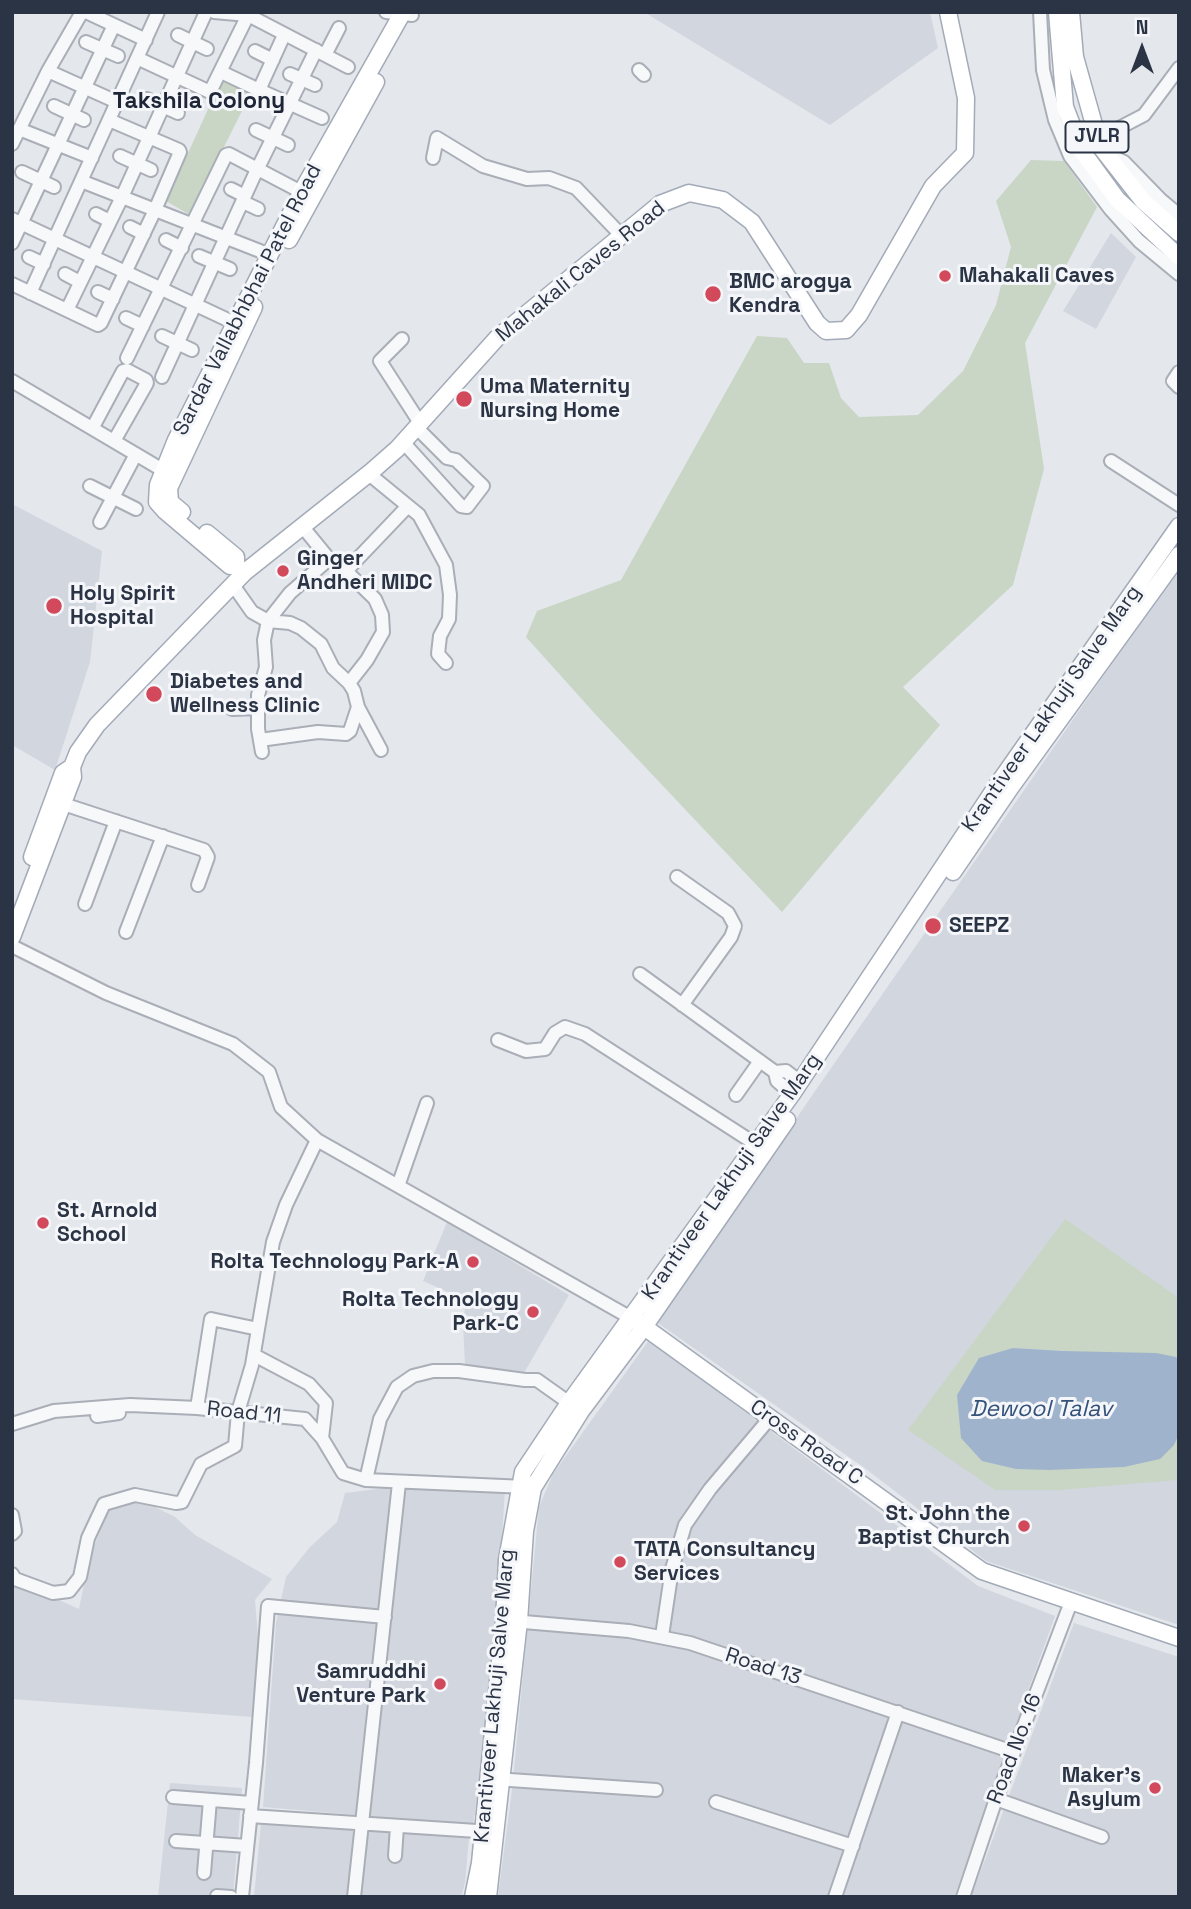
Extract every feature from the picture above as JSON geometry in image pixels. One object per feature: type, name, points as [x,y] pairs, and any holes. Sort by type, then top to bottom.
[{"type":"main road","name":"Mahakali Caves Road","points":[[12,937],[58,802],[63,773],[72,767],[78,752],[97,725],[233,585],[240,569],[302,526],[369,474],[403,442],[497,338],[660,204],[689,192],[723,200],[752,222],[817,323],[826,331],[846,330],[859,315],[933,186],[965,153],[966,99],[948,12]]},
{"type":"main road","name":"JVLR","points":[[1057,12],[1065,107],[1082,151],[1117,199],[1179,257]]},
{"type":"main road","name":"JVLR","points":[[1071,12],[1075,57],[1102,146],[1143,201],[1159,207],[1179,233]]},
{"type":"main road","name":"Sardar Vallabhbhai Patel Road","points":[[240,569],[230,566],[157,502],[158,485],[169,474],[240,325],[403,13]]},
{"type":"main road","name":"Krantiveer Lakhuji Salve Marg","points":[[488,1897],[489,1832],[494,1779],[525,1531],[527,1487],[575,1407],[767,1151],[1006,784],[1179,526]]},
{"type":"main road","name":"Krantiveer Lakhuji Salve Marg","points":[[638,1322],[1006,784],[1179,555]]},
{"type":"main road","name":"Mahakali Caves Road","points":[[12,908],[58,802]]},
{"type":"main road","name":"Cross Road C","points":[[638,1322],[982,1572],[1179,1639]]},
{"type":"main road","name":"Krantiveer Lakhuji Salve Marg","points":[[473,1897],[489,1832]]},
{"type":"street","points":[[12,144],[48,71],[84,12],[146,40]]},
{"type":"street","points":[[30,293],[159,12]]},
{"type":"street","points":[[67,310],[206,12]]},
{"type":"street","points":[[214,12],[248,15],[348,67]]},
{"type":"street","points":[[1040,12],[1043,70],[1055,120],[1070,156],[1111,210],[1139,241],[1179,274]]},
{"type":"street","points":[[137,58],[210,92],[248,15]]},
{"type":"street","points":[[12,243],[17,221],[41,181],[57,145],[78,117],[85,88],[114,25]]},
{"type":"street","points":[[162,377],[289,104],[296,76],[321,53],[339,28]]},
{"type":"street","points":[[178,35],[207,49]]},
{"type":"street","points":[[259,90],[284,35]]},
{"type":"street","points":[[86,42],[118,56]]},
{"type":"street","points":[[255,51],[272,60]]},
{"type":"street","points":[[1102,146],[1144,115],[1179,68]]},
{"type":"street","points":[[48,71],[117,102]]},
{"type":"street","points":[[221,72],[322,118]]},
{"type":"street","points":[[296,76],[315,85]]},
{"type":"street","points":[[147,99],[178,113]]},
{"type":"street","points":[[54,106],[78,117]]},
{"type":"street","points":[[12,284],[100,325],[155,211],[180,151],[109,120]]},
{"type":"street","points":[[19,129],[92,158]]},
{"type":"street","points":[[256,130],[288,145]]},
{"type":"street","points":[[433,159],[437,138],[483,166],[527,179],[549,178],[576,188],[621,235]]},
{"type":"street","points":[[127,358],[226,155],[229,154],[307,195]]},
{"type":"street","points":[[120,156],[151,170]]},
{"type":"street","points":[[22,172],[54,187]]},
{"type":"street","points":[[81,181],[260,251]]},
{"type":"street","points":[[231,189],[258,209]]},
{"type":"street","points":[[1159,207],[1177,196]]},
{"type":"street","points":[[1159,207],[1179,215]]},
{"type":"street","points":[[96,214],[110,221]]},
{"type":"street","points":[[17,221],[240,325]]},
{"type":"street","points":[[130,227],[144,234]]},
{"type":"street","points":[[166,240],[182,248]]},
{"type":"street","points":[[199,256],[230,269]]},
{"type":"street","points":[[29,257],[44,264]]},
{"type":"street","points":[[65,274],[80,282]]},
{"type":"street","points":[[98,292],[113,299]]},
{"type":"street","points":[[126,318],[143,326]]},
{"type":"street","points":[[162,336],[192,350]]},
{"type":"street","points":[[402,339],[380,361],[418,425],[447,458],[456,460],[483,486],[467,507],[461,506],[403,442]]},
{"type":"street","points":[[95,423],[123,371],[127,370],[146,380],[147,383],[117,436]]},
{"type":"street","points":[[1179,372],[1173,381],[1179,387]]},
{"type":"street","points":[[12,381],[117,436],[135,454],[169,474]]},
{"type":"street","points":[[100,522],[135,454]]},
{"type":"street","points":[[1111,461],[1179,505]]},
{"type":"street","points":[[369,474],[419,515],[446,565],[450,595],[449,619],[440,636],[438,654],[446,663]]},
{"type":"street","points":[[90,486],[136,509]]},
{"type":"street","points":[[345,571],[408,506]]},
{"type":"street","points":[[302,526],[329,559],[375,599],[382,615],[383,632],[367,660],[349,683]]},
{"type":"street","points":[[329,559],[290,593],[268,621],[264,640],[266,667],[258,695],[261,746],[317,732],[346,734],[350,731],[358,707]]},
{"type":"street","points":[[233,585],[252,612],[268,621],[290,623],[321,644],[333,668],[355,691],[358,707],[381,750]]},
{"type":"street","points":[[232,709],[258,708]]},
{"type":"street","points":[[58,802],[207,852],[198,885]]},
{"type":"street","points":[[85,904],[116,821]]},
{"type":"street","points":[[126,932],[163,836]]},
{"type":"street","points":[[677,877],[728,913],[735,926],[731,937],[682,1005]]},
{"type":"street","points":[[12,946],[106,993],[233,1044],[269,1072],[281,1107],[317,1140],[638,1322]]},
{"type":"street","points":[[640,974],[775,1072],[777,1081],[796,1088]]},
{"type":"street","points":[[498,1040],[526,1051],[545,1049],[555,1033],[565,1027],[585,1034],[757,1145]]},
{"type":"street","points":[[736,1095],[760,1061]]},
{"type":"street","points":[[398,1186],[428,1103]]},
{"type":"street","points":[[12,1574],[15,1579],[53,1593],[69,1591],[80,1577],[88,1538],[104,1504],[135,1494],[181,1503],[201,1464],[234,1448],[238,1415],[254,1355],[273,1242],[286,1205],[317,1140]]},
{"type":"street","points":[[197,1408],[211,1319],[258,1329]]},
{"type":"street","points":[[254,1355],[309,1384],[326,1403],[322,1438]]},
{"type":"street","points":[[366,1480],[380,1419],[397,1387],[413,1377],[433,1371],[459,1371],[537,1380],[575,1407]]},
{"type":"street","name":"Road 11","points":[[12,1424],[54,1411],[130,1405],[197,1408],[238,1415],[305,1419],[322,1438],[343,1473],[366,1480],[399,1483],[527,1487]]},
{"type":"street","points":[[97,1416],[119,1413],[238,1415]]},
{"type":"street","points":[[662,1636],[672,1569],[685,1525],[710,1489],[769,1418]]},
{"type":"street","points":[[354,1897],[399,1483]]},
{"type":"street","points":[[12,1515],[15,1531],[12,1534]]},
{"type":"street","name":"Road No. 16","points":[[963,1897],[1013,1752],[1071,1602]]},
{"type":"street","points":[[242,1897],[268,1606],[385,1617]]},
{"type":"street","name":"Road 13","points":[[512,1621],[662,1636],[690,1643],[1013,1752]]},
{"type":"street","points":[[835,1897],[898,1712]]},
{"type":"street","points":[[494,1779],[656,1790]]},
{"type":"street","points":[[173,1797],[210,1800],[251,1810],[363,1824],[489,1832]]},
{"type":"street","points":[[996,1799],[1102,1837]]},
{"type":"street","points":[[205,1873],[210,1800]]},
{"type":"street","points":[[716,1802],[853,1846]]},
{"type":"street","points":[[395,1856],[397,1826]]},
{"type":"street","points":[[177,1841],[247,1846]]},
{"type":"shaded area","points":[[644,12],[930,12],[938,48],[830,125]]},
{"type":"shaded area","points":[[1111,233],[1136,257],[1096,329],[1063,311]]},
{"type":"shaded area","name":"Holy Spirit Hospital","points":[[12,504],[102,551],[90,662],[55,770],[12,745]]},
{"type":"shaded area","name":"SEEPZ","points":[[1179,567],[1179,1625],[986,1561],[866,1469],[658,1323],[811,1097]]},
{"type":"shaded area","points":[[447,1222],[569,1295],[521,1378],[465,1364],[463,1324],[466,1300],[423,1281]]},
{"type":"shaded area","points":[[649,1340],[978,1586],[1055,1616],[954,1897],[498,1897],[512,1790],[539,1507],[553,1474]]},
{"type":"shaded area","points":[[401,1486],[505,1489],[491,1709],[473,1825],[263,1807],[276,1623],[286,1577],[310,1547],[337,1522],[345,1493]]},
{"type":"shaded area","points":[[128,1502],[151,1505],[175,1517],[195,1535],[272,1579],[255,1600],[259,1649],[253,1717],[12,1699],[12,1583],[14,1580],[79,1609],[89,1559],[110,1507]]},
{"type":"shaded area","points":[[1074,1623],[1179,1657],[1179,1897],[971,1897]]},
{"type":"shaded area","points":[[170,1783],[242,1788],[233,1897],[158,1897]]},
{"type":"shaded area","points":[[261,1823],[469,1837],[465,1883],[461,1897],[254,1897]]},
{"type":"green space","points":[[221,81],[251,93],[190,215],[166,201]]},
{"type":"green space","points":[[1031,160],[1064,161],[1097,207],[1025,343],[1044,469],[1013,585],[903,687],[940,725],[782,912],[526,637],[537,611],[621,580],[757,336],[787,338],[804,363],[829,363],[841,398],[859,417],[918,415],[963,371],[996,305],[1011,247],[996,201]]},
{"type":"green space","points":[[1065,1219],[1179,1298],[1179,1360],[1176,1357],[1013,1348],[1174,1445],[1179,1434],[1177,1480],[1060,1490],[995,1490],[908,1430]]},
{"type":"water","name":"Dewool Talav","points":[[1013,1348],[1156,1353],[1176,1357],[1179,1360],[1179,1434],[1174,1445],[1160,1459],[1124,1467],[1016,1469],[982,1461],[961,1438],[957,1395],[979,1358]]},
{"type":"place","name":"Mahakali Caves","points":[[945,276]]},
{"type":"place","name":"BMC arogya Kendra","points":[[713,294]]},
{"type":"place","name":"Uma Maternity Nursing Home","points":[[464,399]]},
{"type":"place","name":"Ginger Andheri MIDC","points":[[283,571]]},
{"type":"place","name":"Holy Spirit Hospital","points":[[54,606]]},
{"type":"place","name":"Diabetes and Wellness Clinic","points":[[154,694]]},
{"type":"place","name":"SEEPZ","points":[[933,926]]},
{"type":"place","name":"St. Arnold School","points":[[43,1223]]},
{"type":"place","name":"Rolta Technology Park-A","points":[[473,1262]]},
{"type":"place","name":"Rolta Technology Park-C","points":[[533,1312]]},
{"type":"place","name":"St. John the Baptist Church","points":[[1024,1526]]},
{"type":"place","name":"TATA Consultancy Services","points":[[620,1562]]},
{"type":"place","name":"Samruddhi Venture Park","points":[[440,1684]]},
{"type":"place","name":"Maker's Asylum","points":[[1155,1788]]},
{"type":"district","name":"Takshila Colony","points":[[199,102]]}]
